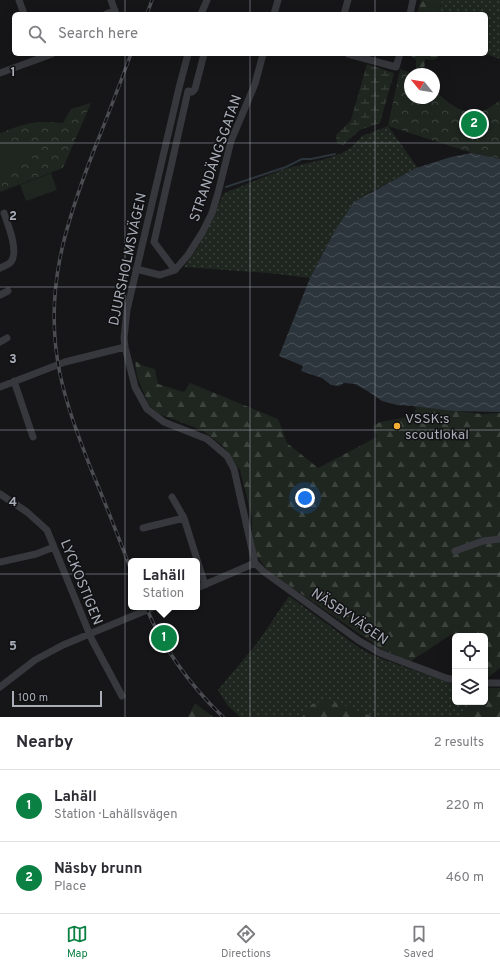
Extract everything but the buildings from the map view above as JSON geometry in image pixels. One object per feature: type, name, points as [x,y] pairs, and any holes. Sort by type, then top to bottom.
[{"type":"street","points":[[19,0],[23,12]]},
{"type":"street","points":[[111,0],[115,12]]},
{"type":"street","points":[[202,12],[207,0]]},
{"type":"street","points":[[275,12],[278,0]]},
{"type":"street","points":[[345,12],[348,0]]},
{"type":"street","points":[[410,12],[413,0]]},
{"type":"street","points":[[0,73],[38,56]]},
{"type":"street","name":"DJURSHOLMSVÄGEN","points":[[187,56],[127,310],[124,338],[125,346],[135,387],[147,409],[164,422],[207,439],[227,456],[234,470],[255,563]]},
{"type":"street","points":[[136,269],[160,275],[175,270],[154,242],[188,91],[192,92],[195,89],[203,56]]},
{"type":"street","name":"STRANDÄNGSGATAN","points":[[175,270],[188,255],[202,233],[212,213],[231,141],[255,84],[262,56]]},
{"type":"street","points":[[355,56],[396,67],[399,56]]},
{"type":"street","points":[[0,268],[12,261],[14,255],[13,243],[4,213]]},
{"type":"street","points":[[0,295],[8,291]]},
{"type":"street","points":[[0,342],[7,338]]},
{"type":"street","points":[[0,386],[66,362],[125,346]]},
{"type":"street","points":[[14,381],[33,437]]},
{"type":"street","name":"LYCKOSTIGEN","points":[[0,494],[27,512],[47,530],[90,634],[122,696]]},
{"type":"street","points":[[172,497],[184,518],[197,558]]},
{"type":"street","points":[[143,528],[184,518]]},
{"type":"street","points":[[455,551],[483,541],[500,539]]},
{"type":"street","points":[[0,562],[36,554],[54,547]]},
{"type":"street","points":[[200,587],[255,563]]},
{"type":"street","name":"NÄSBYVÄGEN","points":[[255,563],[358,640],[380,653],[452,679]]},
{"type":"street","points":[[200,569],[205,585]]},
{"type":"street","points":[[0,687],[35,660],[63,645],[147,610]]},
{"type":"street","points":[[488,683],[500,683]]},
{"type":"green space","points":[[421,0],[442,0],[439,12],[418,12]]},
{"type":"green space","points":[[442,0],[500,0],[500,59],[488,55],[488,12],[439,12]]},
{"type":"green space","points":[[411,56],[439,56],[434,60],[425,59],[424,68],[416,68],[416,60]]},
{"type":"green space","points":[[367,64],[394,73],[380,123],[360,130],[343,145],[337,143],[336,135],[351,120]]},
{"type":"green space","points":[[400,69],[404,70],[404,104],[440,104],[440,94],[451,104],[464,111],[479,112],[500,101],[500,159],[472,153],[388,126]]},
{"type":"green space","points":[[91,103],[63,168],[0,192],[0,133],[30,123],[63,123],[71,109]]},
{"type":"green space","points":[[388,126],[418,168],[370,192],[334,232],[310,278],[268,273],[184,267],[199,246],[224,193],[284,169],[340,154],[351,148],[362,136]]},
{"type":"green space","points":[[27,139],[33,160],[0,171],[0,148]]},
{"type":"green space","points":[[51,173],[57,190],[26,201],[20,185]]},
{"type":"green space","points":[[135,361],[144,366],[155,369],[158,384],[184,392],[190,383],[278,419],[287,443],[318,468],[377,437],[373,426],[380,422],[413,416],[416,408],[413,406],[482,414],[500,413],[500,668],[488,677],[488,633],[452,633],[411,661],[383,650],[268,571],[256,555],[252,534],[252,517],[240,470],[223,446],[202,430],[159,414],[149,405],[137,377]]},
{"type":"green space","points":[[289,596],[361,649],[377,657],[452,684],[452,705],[474,705],[464,715],[465,717],[240,717],[228,706],[218,690],[258,642]]},
{"type":"green space","points":[[488,688],[500,688],[500,717],[465,717],[464,715],[474,705],[488,705]]},
{"type":"green space","points":[[328,700],[373,717],[302,717],[312,704]]},
{"type":"green space","points":[[195,703],[213,717],[188,717]]},
{"type":"water","points":[[472,153],[500,159],[500,412],[453,411],[397,405],[382,401],[355,384],[344,383],[339,386],[331,385],[322,378],[301,371],[303,366],[279,356],[310,278],[334,232],[354,202],[416,168],[451,157]]},
{"type":"waterway","points":[[226,187],[286,167],[302,159],[311,159],[335,154]]},
{"type":"railway","points":[[148,12],[152,0]]},
{"type":"railway","points":[[128,562],[70,410],[60,374],[55,344],[54,315],[60,259],[66,232],[74,205],[130,56]]},
{"type":"railway","points":[[147,610],[169,652],[189,679],[223,717]]},
{"type":"place","name":"Näsby brunn","points":[[474,124]]},
{"type":"place","name":"VSSK:s scoutlokal","points":[[397,426]]},
{"type":"place","name":"Lahäll","points":[[164,638]]}]
